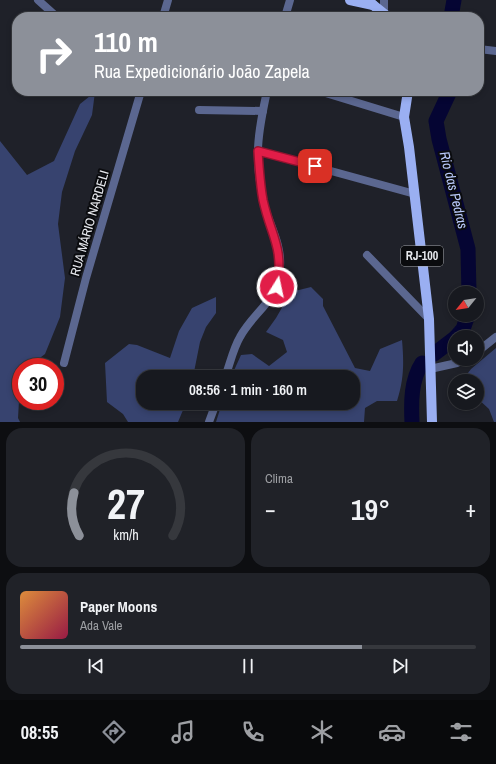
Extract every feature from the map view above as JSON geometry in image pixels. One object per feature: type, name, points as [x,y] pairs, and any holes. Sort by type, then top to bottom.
[{"type":"main road","points":[[350,0],[371,3],[382,12]]},
{"type":"main road","name":"RJ-100","points":[[407,96],[404,117],[415,194],[429,319],[432,422]]},
{"type":"street","points":[[38,0],[51,12]]},
{"type":"street","points":[[164,12],[168,0]]},
{"type":"street","points":[[286,12],[290,0]]},
{"type":"street","points":[[384,0],[386,12]]},
{"type":"street","points":[[484,50],[496,51]]},
{"type":"street","name":"RUA MÁRIO NARDELI","points":[[64,363],[86,278],[140,96]]},
{"type":"street","points":[[228,370],[239,338],[268,302],[277,287],[280,267],[279,251],[263,202],[258,151],[266,96]]},
{"type":"street","points":[[335,96],[404,117]]},
{"type":"street","points":[[199,110],[263,111]]},
{"type":"street","points":[[258,151],[415,194]]},
{"type":"street","points":[[367,255],[429,319]]},
{"type":"street","points":[[484,346],[496,337]]},
{"type":"street","points":[[430,369],[448,364]]},
{"type":"street","points":[[210,422],[214,410]]},
{"type":"shaded area","points":[[90,96],[94,96],[92,115],[75,151],[62,192],[58,224],[65,278],[60,317],[45,354],[40,358],[12,358],[12,410],[18,410],[18,418],[20,422],[0,422],[0,141],[27,175],[54,161],[80,104]]},
{"type":"shaded area","points":[[311,287],[323,299],[323,306],[355,368],[370,371],[380,349],[402,340],[403,371],[397,401],[377,401],[365,408],[364,422],[216,422],[220,410],[360,410],[360,370],[234,370],[241,355],[252,354],[269,366],[287,352],[283,340],[266,332],[291,292]]},
{"type":"shaded area","points":[[216,297],[216,313],[206,327],[200,342],[194,370],[136,370],[136,410],[183,410],[178,422],[128,422],[123,414],[107,402],[105,363],[129,344],[137,345],[170,358],[179,331],[192,308]]},
{"type":"shaded area","points":[[496,348],[496,422],[494,422],[489,409],[484,404],[484,374],[467,374],[475,366],[484,366],[484,358]]},
{"type":"waterway","name":"Rio das Pedras","points":[[452,12],[454,0]]},
{"type":"waterway","name":"Rio das Pedras","points":[[448,96],[436,121],[439,139],[468,249],[469,286]]},
{"type":"waterway","name":"Rio das Pedras","points":[[462,330],[466,322]]},
{"type":"waterway","name":"Rio das Pedras","points":[[434,354],[448,343]]},
{"type":"waterway","name":"Rio das Pedras","points":[[412,422],[412,399],[414,384],[418,370],[422,363]]},
{"type":"route","points":[[277,287],[280,267],[279,251],[275,234],[263,202],[258,151],[315,166]]}]
